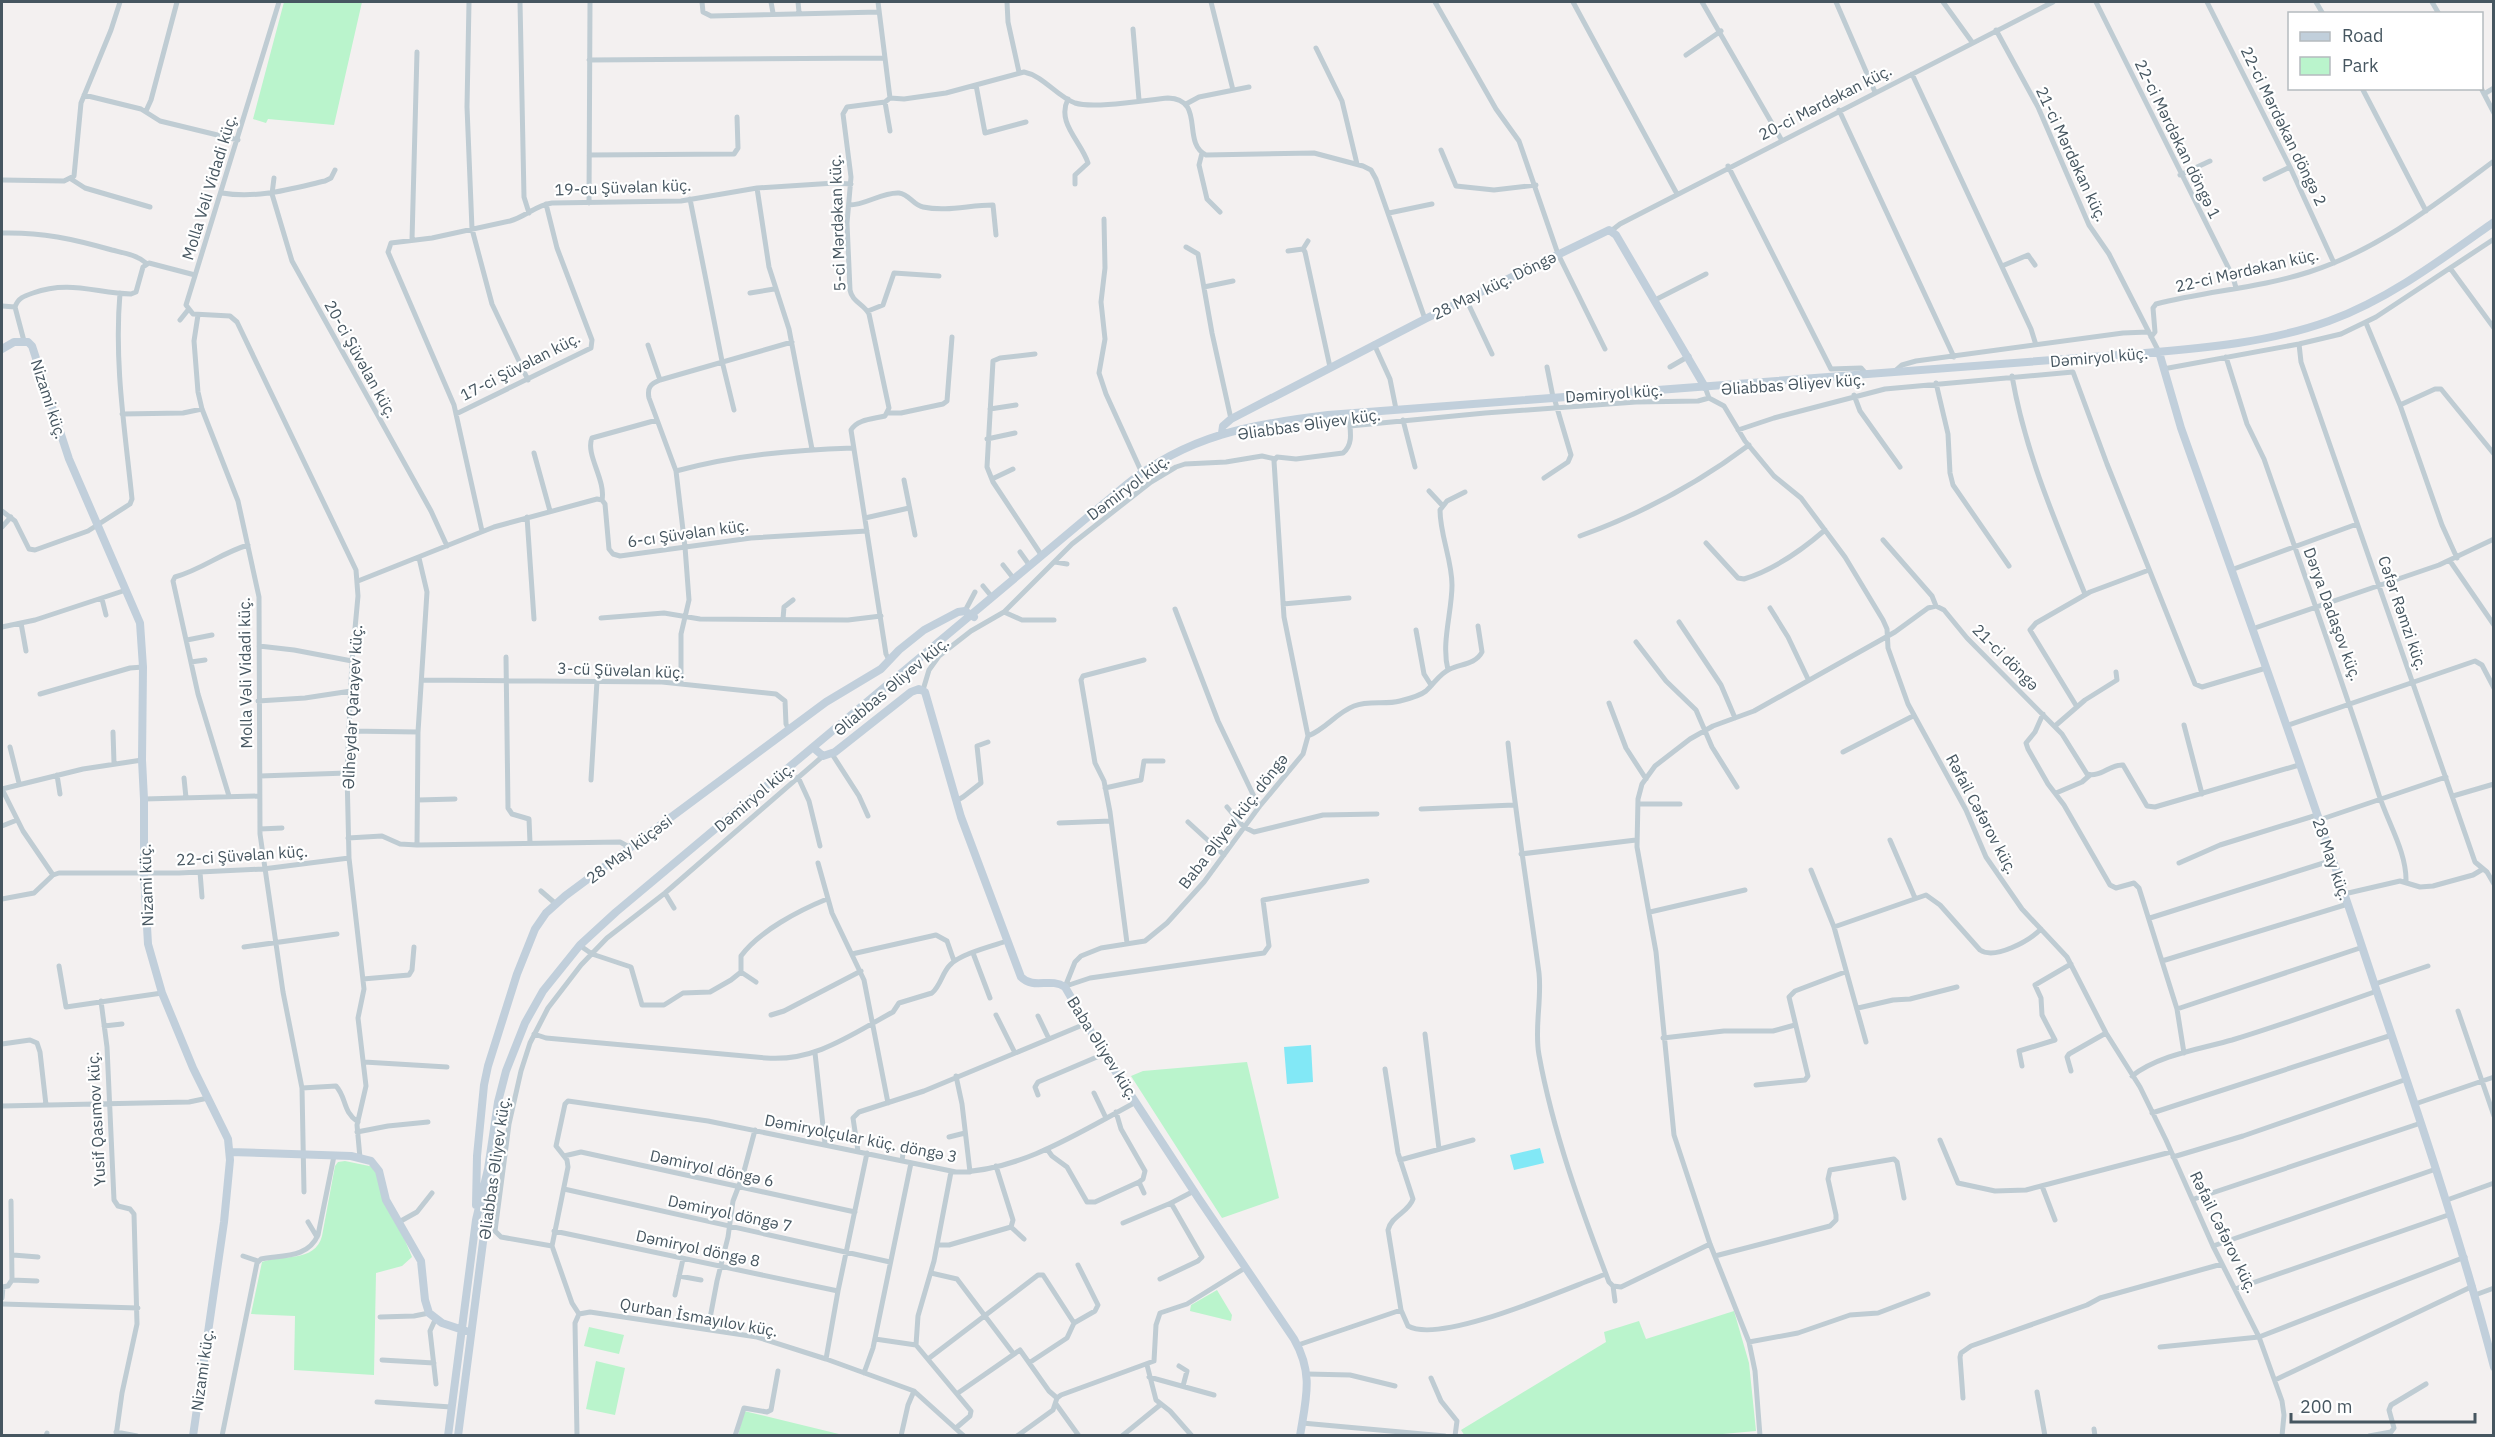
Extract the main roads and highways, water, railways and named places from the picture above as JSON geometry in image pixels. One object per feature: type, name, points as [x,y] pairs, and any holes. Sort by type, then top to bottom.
[{"type":"main road","points":[[2159,354],[2297,331],[2330,321],[2404,284],[2493,222]]},
{"type":"main road","name":"Əliabbas Əliyev küç.","points":[[1706,392],[2159,354],[2252,343],[2298,334],[2332,324],[2397,292],[2493,227]]},
{"type":"main road","name":"28 May küç. Döngə","points":[[1222,433],[1223,426],[1232,419],[1330,367],[1604,231],[1611,231],[1616,235],[1689,356],[1706,392]]},
{"type":"main road","name":"Nizami küç.","points":[[2,349],[14,342],[24,340],[34,350],[69,459],[140,623],[143,667],[144,874],[148,944],[162,993],[228,1139],[230,1152],[224,1222],[193,1436]]},
{"type":"main road","name":"28 May küç.","points":[[2159,354],[2162,369],[2407,1079],[2473,1286],[2493,1367]]},
{"type":"main road","name":"Dəmiryol küç.","points":[[476,1220],[488,1169],[498,1102],[517,1041],[543,991],[580,945],[970,614],[1142,473],[1178,450],[1222,433],[1297,419],[1396,409],[1706,392],[1894,372],[2159,354]]},
{"type":"main road","name":"Əliabbas Əliyev küç.","points":[[480,1269],[498,1120],[509,1072],[523,1033],[536,1009],[582,947],[816,750],[970,614],[1136,481],[1180,453],[1206,442],[1245,431],[1349,416],[1555,402]]},
{"type":"main road","name":"28 May küçəsi","points":[[476,1220],[476,1167],[485,1079],[500,1026],[530,939],[540,920],[556,904],[826,702],[881,669],[905,645],[941,619],[954,613],[970,614]]},
{"type":"main road","name":"Baba Əliyev küç.","points":[[816,750],[823,756],[832,754],[912,692],[923,690],[929,699],[956,801],[1024,980],[1035,984],[1057,982],[1065,987],[1084,1024],[1298,1345],[1307,1374],[1307,1391],[1300,1436]]},
{"type":"main road","points":[[230,1152],[334,1156],[371,1161],[377,1167],[386,1200],[421,1261],[425,1300],[432,1316],[462,1330],[472,1331]]},
{"type":"main road","points":[[476,1167],[477,1173],[481,1176],[488,1169]]},
{"type":"main road","points":[[458,1436],[480,1269],[476,1220]]},
{"type":"main road","points":[[448,1436],[476,1220]]},
{"type":"main road","points":[[452,1405],[458,1399],[462,1404]]},
{"type":"water","points":[[1311,1045],[1313,1082],[1287,1084],[1284,1047]]},
{"type":"water","points":[[1540,1148],[1544,1163],[1514,1170],[1510,1155]]}]
